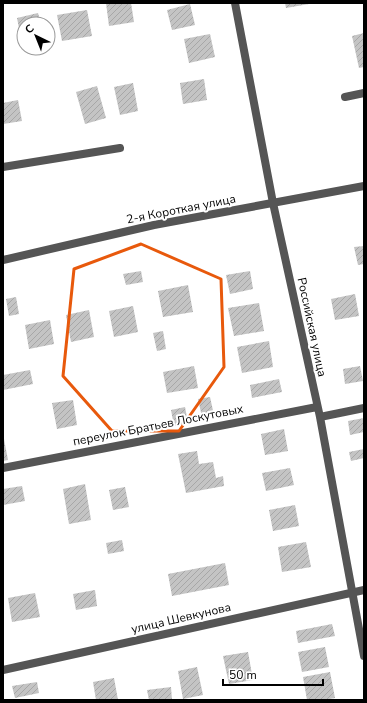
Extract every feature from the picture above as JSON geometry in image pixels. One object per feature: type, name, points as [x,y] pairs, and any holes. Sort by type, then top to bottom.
[{"type":"street","name":"Российская улица","points":[[235,3],[273,203],[320,417],[364,656]]},
{"type":"street","points":[[345,97],[364,93]]},
{"type":"street","points":[[3,167],[120,148]]},
{"type":"street","name":"2-я Короткая улица","points":[[3,260],[154,225],[364,186]]},
{"type":"street","name":"переулок Братьев Лоскутовых","points":[[3,468],[317,407]]},
{"type":"street","points":[[320,417],[364,408]]},
{"type":"street","name":"улица Шевкунова","points":[[3,670],[364,590]]},
{"type":"highlighted area","points":[[141,244],[221,279],[224,367],[179,431],[112,431],[63,376],[74,269]]},
{"type":"building","points":[[106,3],[131,3],[134,22],[109,26]]},
{"type":"building","points":[[285,3],[309,3],[309,4],[286,8]]},
{"type":"building","points":[[190,4],[195,25],[172,30],[167,10]]},
{"type":"building","points":[[87,10],[92,36],[62,41],[57,15]]},
{"type":"building","points":[[38,13],[39,16],[25,16]]},
{"type":"building","points":[[364,33],[364,67],[359,68],[352,36]]},
{"type":"building","points":[[210,34],[215,57],[189,63],[184,39]]},
{"type":"building","points":[[204,79],[207,100],[183,104],[180,83]]},
{"type":"building","points":[[133,83],[138,111],[120,115],[114,87]]},
{"type":"building","points":[[97,86],[106,118],[85,124],[76,92]]},
{"type":"building","points":[[18,100],[22,121],[3,124],[3,103]]},
{"type":"building","points":[[364,246],[364,264],[358,265],[354,247]]},
{"type":"building","points":[[141,271],[143,282],[126,285],[123,274]]},
{"type":"building","points":[[250,271],[253,289],[230,294],[226,275]]},
{"type":"building","points":[[188,285],[193,312],[163,317],[158,291]]},
{"type":"building","points":[[355,294],[359,316],[335,320],[331,299]]},
{"type":"building","points":[[16,297],[19,314],[9,316],[6,299]]},
{"type":"building","points":[[259,303],[264,331],[234,336],[228,308]]},
{"type":"building","points":[[133,306],[138,332],[114,337],[109,311]]},
{"type":"building","points":[[89,310],[94,337],[71,342],[66,315]]},
{"type":"building","points":[[50,320],[54,344],[29,349],[25,325]]},
{"type":"building","points":[[163,331],[166,349],[157,351],[153,333]]},
{"type":"building","points":[[269,341],[273,367],[242,373],[237,347]]},
{"type":"building","points":[[194,366],[198,388],[167,393],[163,372]]},
{"type":"building","points":[[360,366],[363,381],[345,384],[343,369]]},
{"type":"building","points":[[30,370],[33,384],[3,390],[3,375]]},
{"type":"building","points":[[279,379],[282,392],[252,398],[250,385]]},
{"type":"building","points":[[210,397],[214,415],[202,417],[198,399]]},
{"type":"building","points":[[73,400],[77,425],[57,429],[52,403]]},
{"type":"building","points":[[185,407],[188,423],[174,426],[171,410]]},
{"type":"building","points":[[364,418],[364,432],[350,435],[348,421]]},
{"type":"building","points":[[284,429],[288,451],[265,455],[261,434]]},
{"type":"building","points":[[3,439],[8,460],[3,461]]},
{"type":"building","points":[[364,449],[364,458],[351,461],[349,452]]},
{"type":"building","points":[[197,451],[199,464],[213,462],[216,478],[223,476],[224,486],[186,493],[178,454]]},
{"type":"building","points":[[290,468],[294,485],[266,491],[262,473]]},
{"type":"building","points":[[85,484],[91,520],[69,524],[63,489]]},
{"type":"building","points":[[22,486],[25,501],[3,505],[3,489]]},
{"type":"building","points":[[125,487],[129,507],[113,510],[109,490]]},
{"type":"building","points":[[295,505],[299,526],[273,531],[269,510]]},
{"type":"building","points":[[122,540],[124,551],[108,554],[106,543]]},
{"type":"building","points":[[306,542],[311,567],[282,572],[278,547]]},
{"type":"building","points":[[225,563],[229,585],[172,596],[168,574]]},
{"type":"building","points":[[95,590],[97,606],[76,610],[73,594]]},
{"type":"building","points":[[35,593],[40,617],[12,622],[8,598]]},
{"type":"building","points":[[332,624],[335,636],[298,643],[296,631]]},
{"type":"building","points":[[325,647],[329,667],[302,672],[298,652]]},
{"type":"building","points":[[248,652],[253,680],[229,684],[223,656]]},
{"type":"building","points":[[197,667],[203,695],[183,699],[178,671]]},
{"type":"building","points":[[330,672],[335,698],[324,700],[307,700],[303,677]]},
{"type":"building","points":[[114,678],[118,700],[96,700],[93,682]]},
{"type":"building","points":[[37,682],[39,693],[15,698],[12,686]]},
{"type":"building","points":[[171,687],[172,700],[149,700],[147,690]]}]
